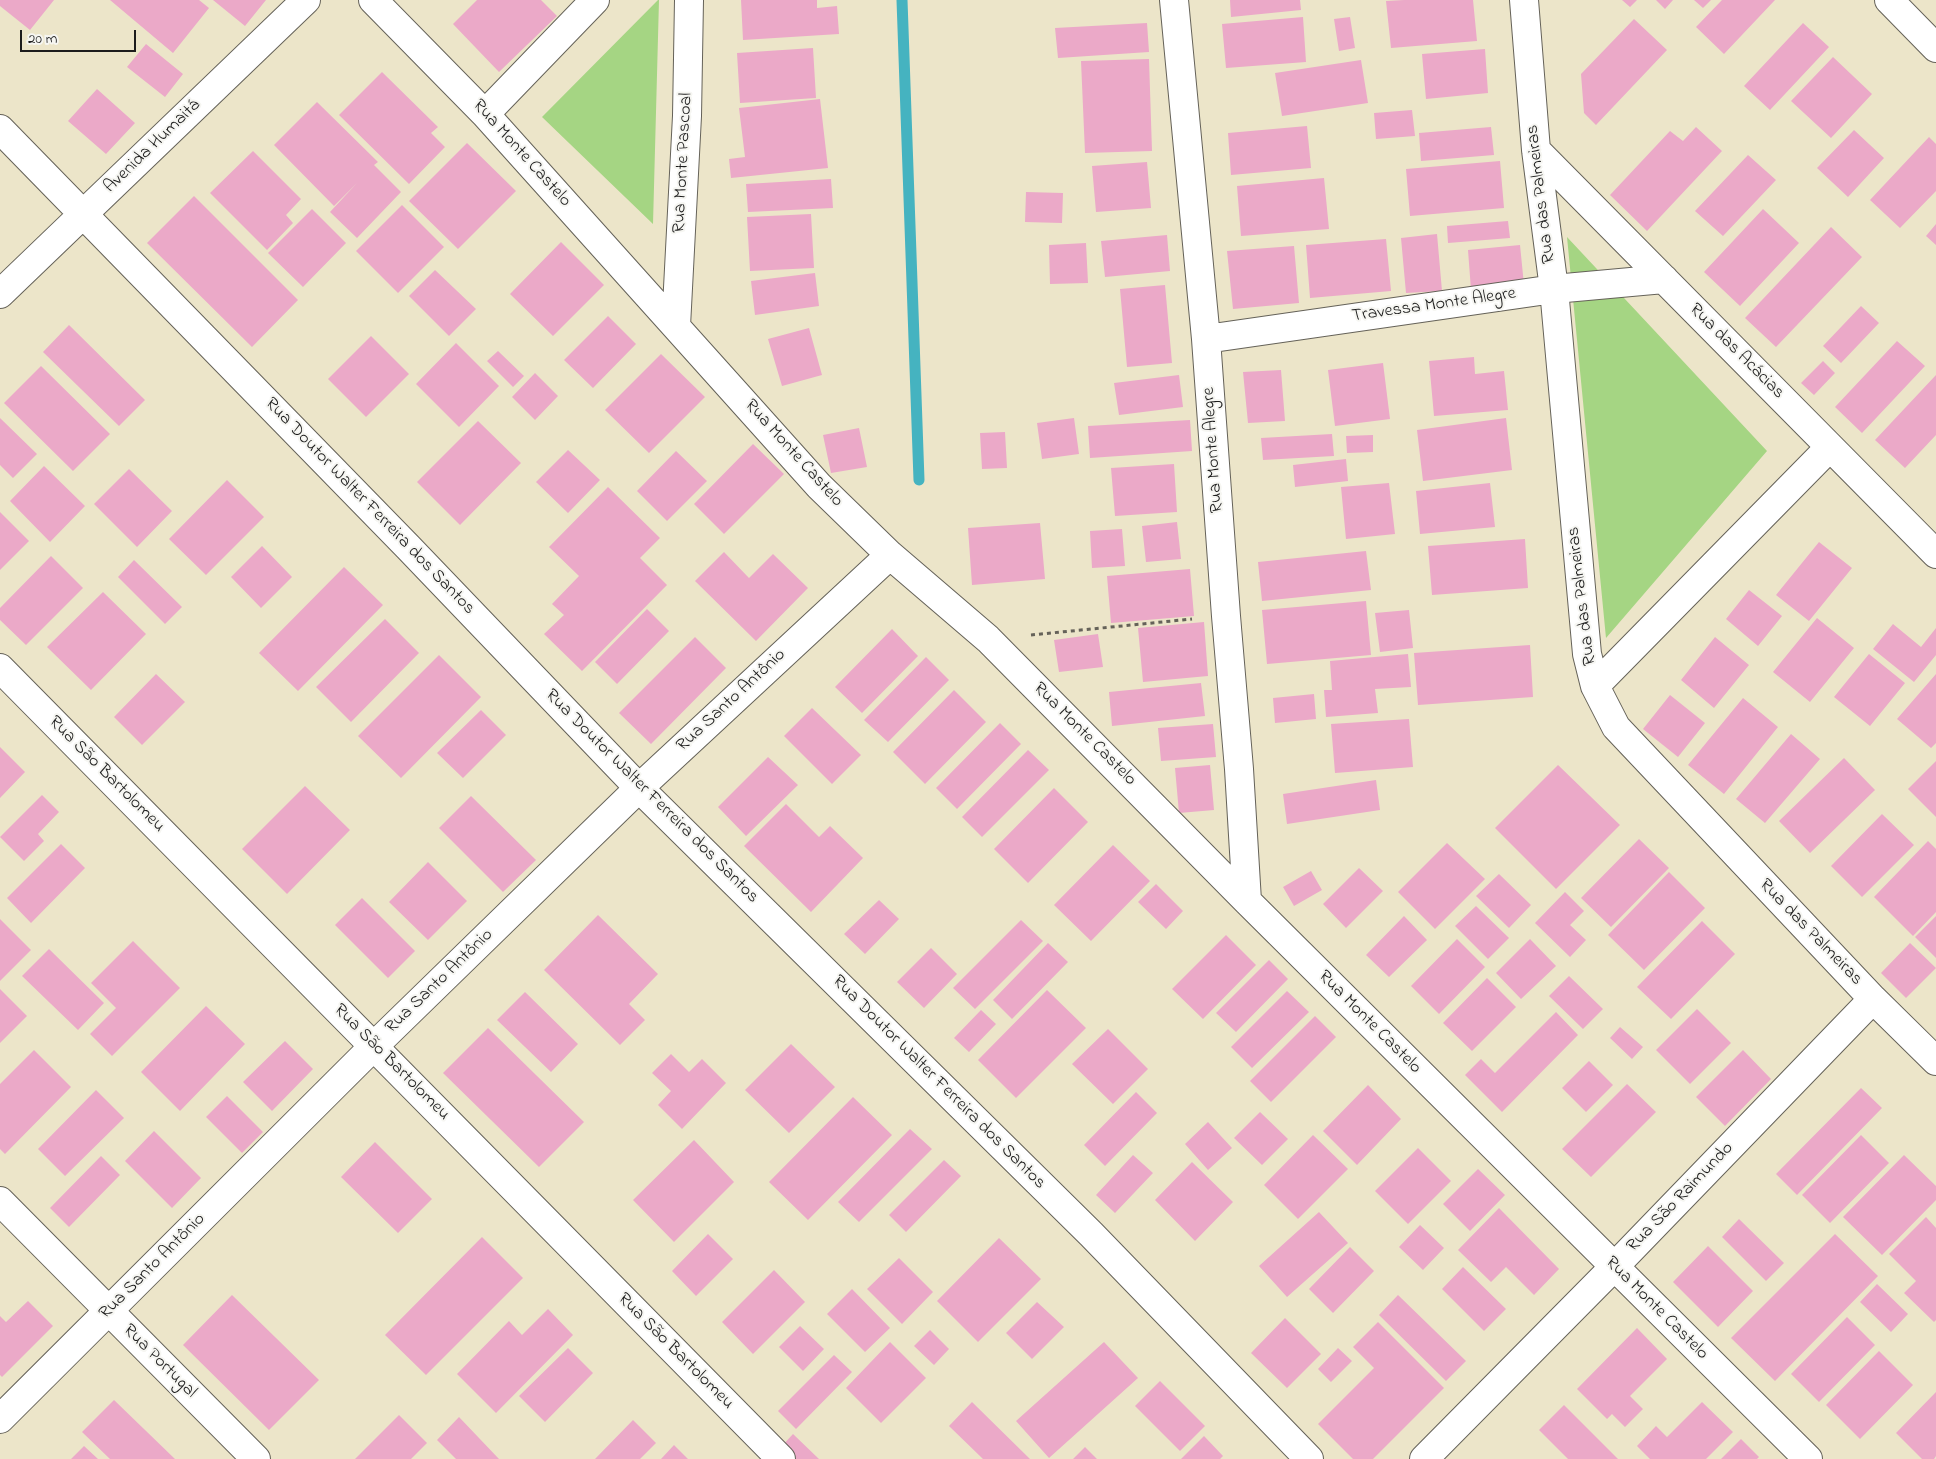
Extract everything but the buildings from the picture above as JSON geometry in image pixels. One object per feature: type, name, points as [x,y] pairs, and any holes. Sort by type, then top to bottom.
[{"type":"street","name":"Avenida Humaitá","points":[[0,294],[306,0]]},
{"type":"street","name":"Rua Monte Castelo","points":[[373,0],[485,114],[819,486],[890,555],[988,639],[1247,901],[1808,1459]]},
{"type":"street","points":[[485,114],[596,0]]},
{"type":"street","name":"Rua Monte Pascoal","points":[[676,326],[687,116],[688,0]]},
{"type":"street","name":"Rua Monte Alegre","points":[[1174,0],[1206,339],[1226,616],[1240,769],[1247,901]]},
{"type":"street","name":"Rua das Palmeiras","points":[[1524,0],[1536,150],[1554,289],[1587,654],[1595,686],[1616,727],[1873,999],[1936,1061]]},
{"type":"street","points":[[1889,0],[1936,48]]},
{"type":"street","name":"Rua Doutor Walter Ferreira dos Santos","points":[[0,129],[84,213],[639,788],[1091,1234],[1309,1459]]},
{"type":"street","name":"Rua das Acácias","points":[[1536,150],[1936,554]]},
{"type":"street","name":"Travessa Monte Alegre","points":[[1206,339],[1554,289],[1664,279]]},
{"type":"street","points":[[1595,686],[1830,447]]},
{"type":"street","name":"Rua Santo Antônio","points":[[0,1419],[374,1046],[639,788],[890,555]]},
{"type":"street","name":"Rua São Bartolomeu","points":[[0,668],[781,1459]]},
{"type":"street","name":"Rua São Raimundo","points":[[1424,1459],[1614,1267],[1873,999]]},
{"type":"street","name":"Rua Portugal","points":[[0,1201],[256,1459]]},
{"type":"path","points":[[988,639],[1226,616]]},
{"type":"green space","points":[[659,0],[653,224],[542,117]]},
{"type":"green space","points":[[1567,237],[1767,451],[1606,638]]},
{"type":"waterway","points":[[902,0],[919,480]]}]
